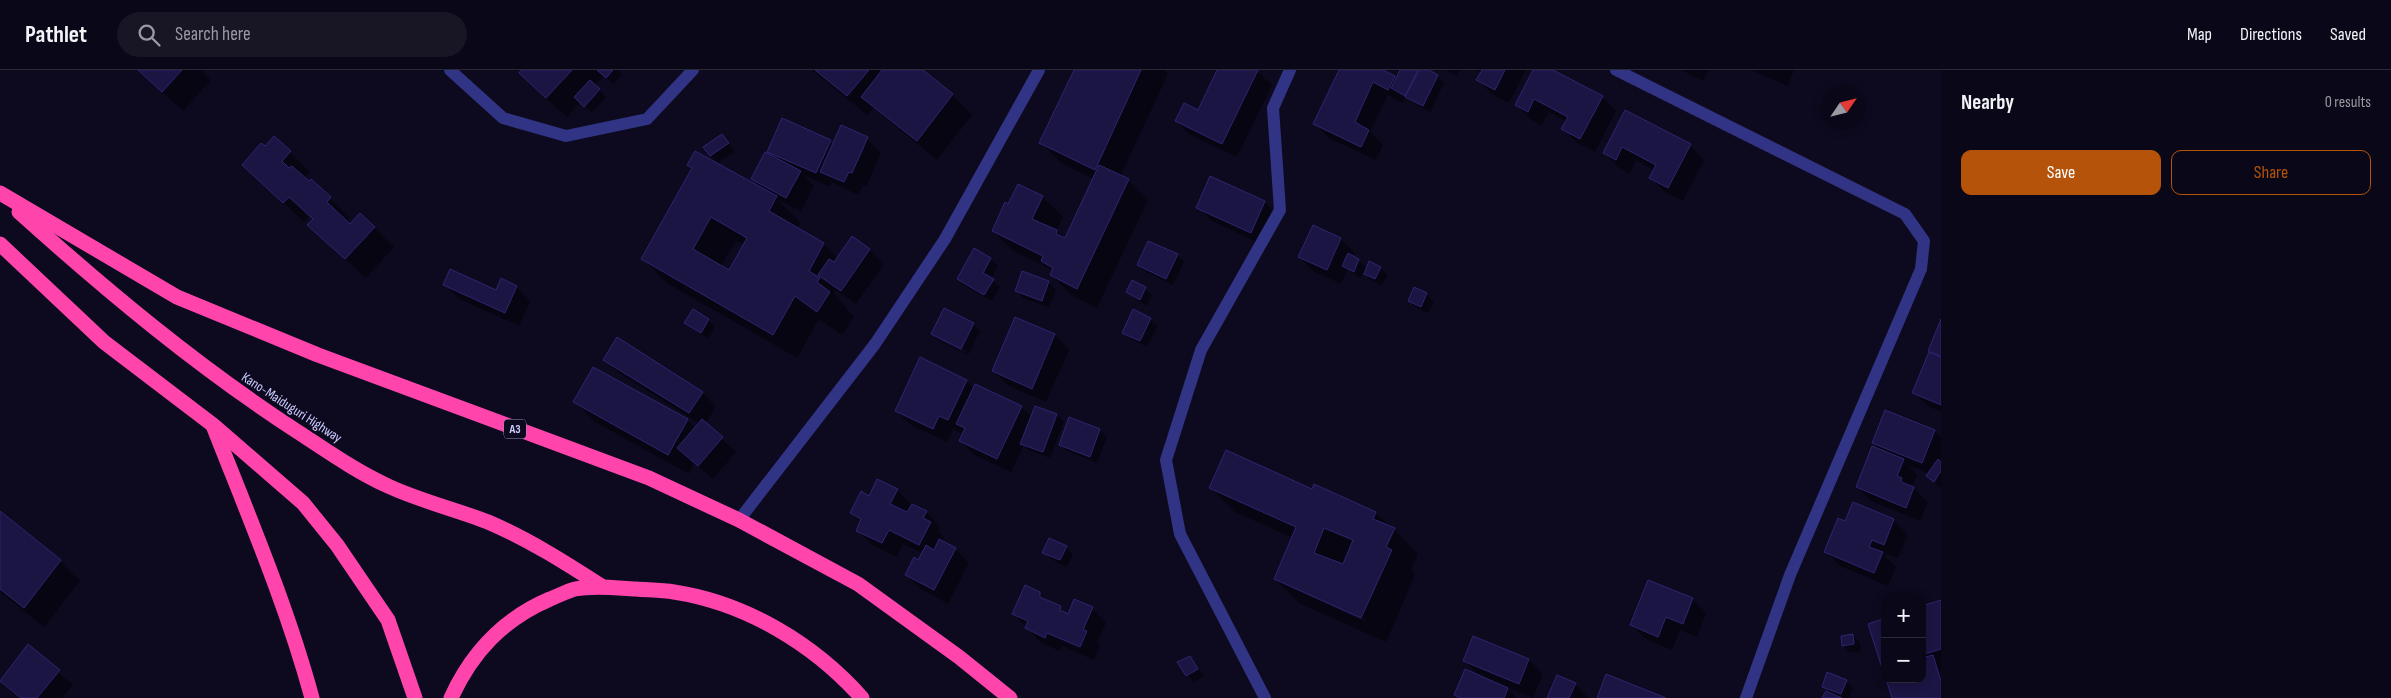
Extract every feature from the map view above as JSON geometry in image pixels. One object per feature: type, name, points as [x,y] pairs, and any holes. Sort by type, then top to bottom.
[{"type":"highway","name":"A3","points":[[0,194],[177,297],[374,376],[649,478],[739,520],[858,584],[959,657],[1010,698]]},
{"type":"highway","name":"Kano-Maiduguri Highway","points":[[0,194],[108,292],[184,353],[267,412],[388,486],[487,522],[550,553],[603,586]]},
{"type":"highway","points":[[0,244],[104,342],[213,425],[303,503],[337,545],[388,620],[415,698]]},
{"type":"highway","points":[[213,425],[305,670],[312,698]]},
{"type":"highway","name":"A3","points":[[451,698],[462,674],[481,646],[506,624],[534,606],[574,590],[603,586],[674,592],[727,605],[777,628],[822,659],[863,698]]},
{"type":"street","points":[[450,70],[503,118],[566,136],[647,119],[693,70]]},
{"type":"street","points":[[739,520],[875,344],[924,271],[945,239],[1039,70]]},
{"type":"street","points":[[1265,698],[1180,534],[1166,460],[1201,350],[1280,210],[1273,108],[1290,70]]},
{"type":"street","points":[[1616,70],[1905,214],[1924,241],[1921,269],[1790,575],[1746,698]]},
{"type":"building","points":[[138,70],[182,70],[162,92]]},
{"type":"building","points":[[521,70],[572,70],[546,98],[519,73]]},
{"type":"building","points":[[597,70],[613,70],[606,78]]},
{"type":"building","points":[[815,70],[869,70],[847,96]]},
{"type":"building","points":[[882,70],[923,70],[953,94],[917,141],[861,97]]},
{"type":"building","points":[[1074,70],[1141,70],[1095,170],[1039,143]]},
{"type":"building","points":[[1217,70],[1258,70],[1222,144],[1175,121],[1184,103],[1198,110]]},
{"type":"building","points":[[1339,70],[1383,70],[1395,76],[1388,90],[1373,82],[1355,122],[1369,130],[1361,147],[1313,124]]},
{"type":"building","points":[[1400,70],[1418,70],[1405,96],[1391,88]]},
{"type":"building","points":[[1419,70],[1429,70],[1438,75],[1423,106],[1405,97]]},
{"type":"building","points":[[1482,70],[1505,70],[1495,90],[1476,80]]},
{"type":"building","points":[[1533,70],[1553,70],[1603,96],[1580,139],[1561,129],[1568,117],[1534,99],[1528,112],[1515,105]]},
{"type":"building","points":[[590,80],[600,89],[584,107],[574,97]]},
{"type":"building","points":[[1625,110],[1691,144],[1668,188],[1649,178],[1656,165],[1622,147],[1616,160],[1603,153]]},
{"type":"building","points":[[782,118],[831,140],[816,173],[767,152]]},
{"type":"building","points":[[841,125],[868,137],[852,173],[849,172],[844,182],[820,172]]},
{"type":"building","points":[[722,134],[729,143],[710,156],[703,147]]},
{"type":"building","points":[[274,136],[291,151],[282,161],[289,168],[292,166],[309,181],[311,179],[331,197],[327,202],[350,224],[360,213],[375,227],[345,259],[307,225],[313,219],[289,197],[283,203],[242,165],[261,143],[265,146]]},
{"type":"building","points":[[695,151],[777,196],[769,211],[824,243],[809,271],[820,278],[817,282],[830,292],[817,312],[795,296],[773,335],[641,259],[692,168],[687,165]],"holes":[[[711,217],[747,238],[729,270],[693,249]]]},
{"type":"building","points":[[765,152],[801,171],[786,198],[751,179]]},
{"type":"building","points":[[1099,165],[1129,179],[1077,289],[1050,275],[1053,268],[1041,261],[1043,256],[992,231],[1005,202],[1008,204],[1018,184],[1043,196],[1032,219],[1057,230],[1056,234],[1065,238]]},
{"type":"building","points":[[1210,176],[1265,201],[1251,233],[1196,208]]},
{"type":"building","points":[[1313,225],[1341,238],[1327,270],[1298,257]]},
{"type":"building","points":[[852,236],[870,249],[841,291],[818,275],[829,259],[834,262]]},
{"type":"building","points":[[1148,241],[1178,254],[1166,279],[1137,265]]},
{"type":"building","points":[[974,248],[991,258],[983,273],[994,279],[984,295],[957,279]]},
{"type":"building","points":[[1348,253],[1359,259],[1354,272],[1342,266]]},
{"type":"building","points":[[1369,261],[1381,267],[1375,279],[1364,274]]},
{"type":"building","points":[[450,269],[496,290],[501,278],[517,286],[505,313],[443,285]]},
{"type":"building","points":[[1022,271],[1049,281],[1042,301],[1015,291]]},
{"type":"building","points":[[1132,280],[1146,287],[1140,300],[1126,292]]},
{"type":"building","points":[[1414,287],[1427,293],[1421,307],[1408,301]]},
{"type":"building","points":[[944,308],[974,323],[961,349],[931,334]]},
{"type":"building","points":[[693,309],[709,319],[701,333],[684,323]]},
{"type":"building","points":[[1133,309],[1151,318],[1140,341],[1122,333]]},
{"type":"building","points":[[1015,317],[1055,334],[1032,389],[992,371]]},
{"type":"building","points":[[1941,319],[1941,356],[1928,351]]},
{"type":"building","points":[[617,337],[703,392],[689,413],[603,360]]},
{"type":"building","points":[[1929,352],[1941,357],[1941,405],[1912,393]]},
{"type":"building","points":[[920,357],[967,380],[948,420],[939,416],[933,429],[895,411]]},
{"type":"building","points":[[593,367],[688,419],[668,455],[573,402]]},
{"type":"building","points":[[975,384],[1022,406],[997,459],[959,441],[965,428],[956,424]]},
{"type":"building","points":[[1035,406],[1057,414],[1043,452],[1020,444]]},
{"type":"building","points":[[1885,410],[1935,430],[1922,463],[1872,443]]},
{"type":"building","points":[[1069,417],[1100,429],[1090,457],[1059,445]]},
{"type":"building","points":[[702,419],[723,437],[698,466],[677,448]]},
{"type":"building","points":[[1872,446],[1904,459],[1897,476],[1902,478],[1901,482],[1914,487],[1906,508],[1856,487]]},
{"type":"building","points":[[1226,450],[1312,489],[1314,484],[1376,512],[1373,519],[1395,528],[1386,547],[1392,550],[1361,618],[1274,579],[1296,527],[1209,488]],"holes":[[[1324,528],[1353,540],[1343,564],[1314,553]]]},
{"type":"building","points":[[1938,459],[1941,462],[1941,471],[1934,482],[1926,476]]},
{"type":"building","points":[[877,479],[898,489],[890,504],[907,512],[912,504],[927,511],[923,518],[931,522],[919,545],[889,530],[882,543],[856,531],[861,519],[850,513],[861,491],[869,496]]},
{"type":"building","points":[[1853,502],[1894,519],[1884,545],[1872,540],[1869,547],[1883,552],[1874,573],[1824,552],[1838,518],[1845,521]]},
{"type":"building","points":[[0,511],[61,560],[24,608],[0,589]]},
{"type":"building","points":[[1049,538],[1067,546],[1060,560],[1042,553]]},
{"type":"building","points":[[939,539],[956,548],[934,590],[905,575],[914,557],[918,560],[926,545],[934,550]]},
{"type":"building","points":[[1648,580],[1693,598],[1683,624],[1666,617],[1658,637],[1630,625]]},
{"type":"building","points":[[1025,585],[1040,592],[1040,597],[1061,606],[1060,610],[1068,614],[1074,599],[1093,607],[1083,630],[1087,631],[1080,647],[1047,633],[1045,638],[1025,628],[1028,621],[1012,614]]},
{"type":"building","points":[[1941,600],[1941,649],[1926,654],[1926,638],[1926,605]]},
{"type":"building","points":[[1881,619],[1881,665],[1868,624]]},
{"type":"building","points":[[1853,634],[1854,644],[1842,646],[1841,636]]},
{"type":"building","points":[[1473,636],[1529,659],[1519,684],[1463,661]]},
{"type":"building","points":[[28,644],[60,670],[37,698],[21,698],[0,681]]},
{"type":"building","points":[[1933,655],[1941,681],[1941,698],[1892,698],[1887,683],[1926,683],[1926,657]]},
{"type":"building","points":[[1190,656],[1198,669],[1186,676],[1177,662]]},
{"type":"building","points":[[1465,669],[1508,688],[1504,698],[1460,698],[1454,695]]},
{"type":"building","points":[[1827,672],[1847,680],[1841,694],[1822,687]]},
{"type":"building","points":[[1606,674],[1666,698],[1597,698]]},
{"type":"building","points":[[1557,675],[1576,683],[1569,698],[1547,698]]},
{"type":"building","points":[[1826,691],[1842,698],[1822,698]]}]
